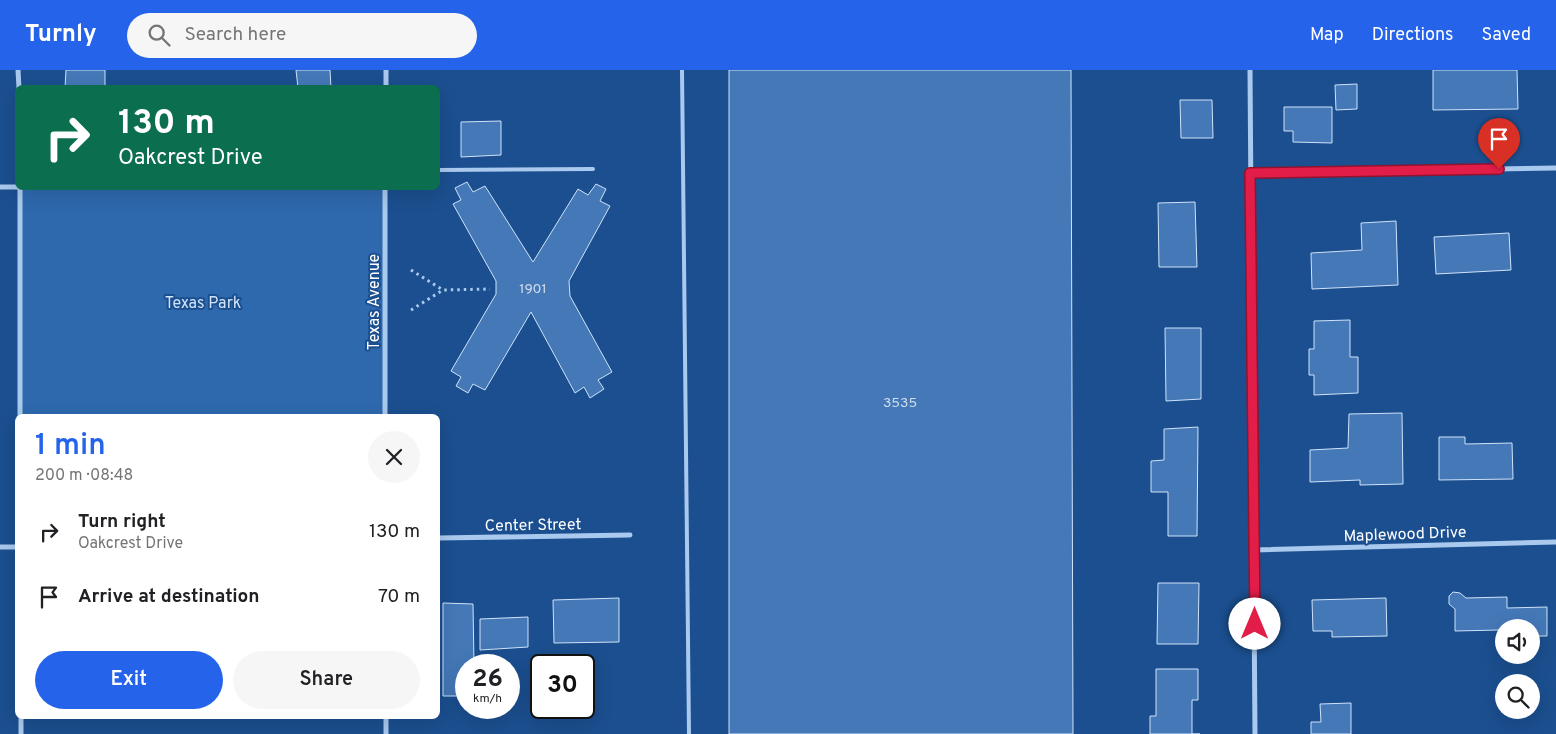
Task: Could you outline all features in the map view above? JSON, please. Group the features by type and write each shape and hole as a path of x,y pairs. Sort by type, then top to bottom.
{"street":[{"path":"18,70 18,85"},
{"path":"386,70 386,85"},
{"path":"1250,70 1255,734"},
{"path":"1250,173 1556,168"},
{"path":"0,187 15,187"},
{"path":"19,190 20,414"},
{"name":"Texas Avenue","path":"385,190 385,414"},
{"name":"Center Street","path":"440,538 630,535"},
{"name":"Maplewood Drive","path":"1255,550 1556,542"},
{"path":"0,547 15,547"},
{"path":"20,719 21,734"},
{"path":"386,719 386,734"}],"lane":[{"path":"682,70 689,734"},
{"path":"440,170 593,169"}],"path":[{"path":"411,270 444,290"},
{"path":"412,310 444,290 490,289"}],"green space":[{"name":"Texas Park","path":"20,190 385,190 385,414 20,414"}],"building":[{"path":"66,70 105,70 105,85 65,85"},
{"path":"296,70 330,70 331,85 298,85"},
{"path":"729,70 1071,70 1073,734 729,734"},
{"path":"1433,70 1517,70 1518,109 1433,110"},
{"path":"1357,84 1357,109 1336,110 1335,85"},
{"path":"1180,100 1212,100 1213,138 1181,138"},
{"path":"1284,107 1332,107 1332,143 1293,142 1293,131 1284,131"},
{"path":"501,121 501,155 461,157 461,122"},
{"path":"467,182 473,192 485,186 533,262 578,189 588,195 596,184 606,189 600,201 610,206 569,281 570,296 612,372 598,380 604,389 590,398 584,387 575,393 531,312 485,390 473,384 468,393 456,386 461,377 451,371 496,294 496,281 453,204 461,200 455,188"},
{"path":"1195,202 1197,267 1159,267 1158,203"},
{"path":"1396,221 1398,285 1312,289 1311,253 1362,250 1361,223"},
{"path":"1509,233 1511,270 1436,274 1434,237"},
{"path":"1350,320 1350,357 1358,357 1358,393 1314,395 1314,375 1309,375 1309,349 1314,349 1314,321"},
{"path":"1165,328 1201,328 1201,399 1166,401"},
{"path":"1402,413 1403,484 1360,485 1360,480 1310,482 1310,450 1348,448 1349,414"},
{"path":"1198,427 1197,536 1168,536 1168,492 1151,492 1151,461 1164,460 1164,429"},
{"path":"1439,437 1465,437 1465,444 1512,443 1513,479 1439,480"},
{"path":"1158,583 1199,583 1198,644 1157,644"},
{"path":"1453,592 1460,593 1466,598 1507,597 1507,608 1547,607 1547,636 1540,636 1540,619 1495,619 1495,630 1455,631 1455,609 1449,604 1449,596"},
{"path":"619,598 619,642 554,643 553,600"},
{"path":"1386,598 1387,636 1332,637 1332,631 1313,631 1312,600"},
{"path":"443,603 473,604 474,654 455,654 455,696 443,696"},
{"path":"528,617 528,647 480,650 480,619"},
{"path":"1156,669 1198,669 1198,700 1192,700 1192,734 1150,734 1150,716 1156,716"},
{"path":"1351,703 1351,734 1311,734 1311,722 1321,722 1320,704"}],"route":[{"path":"1255,624 1250,173 1499,169"}]}
